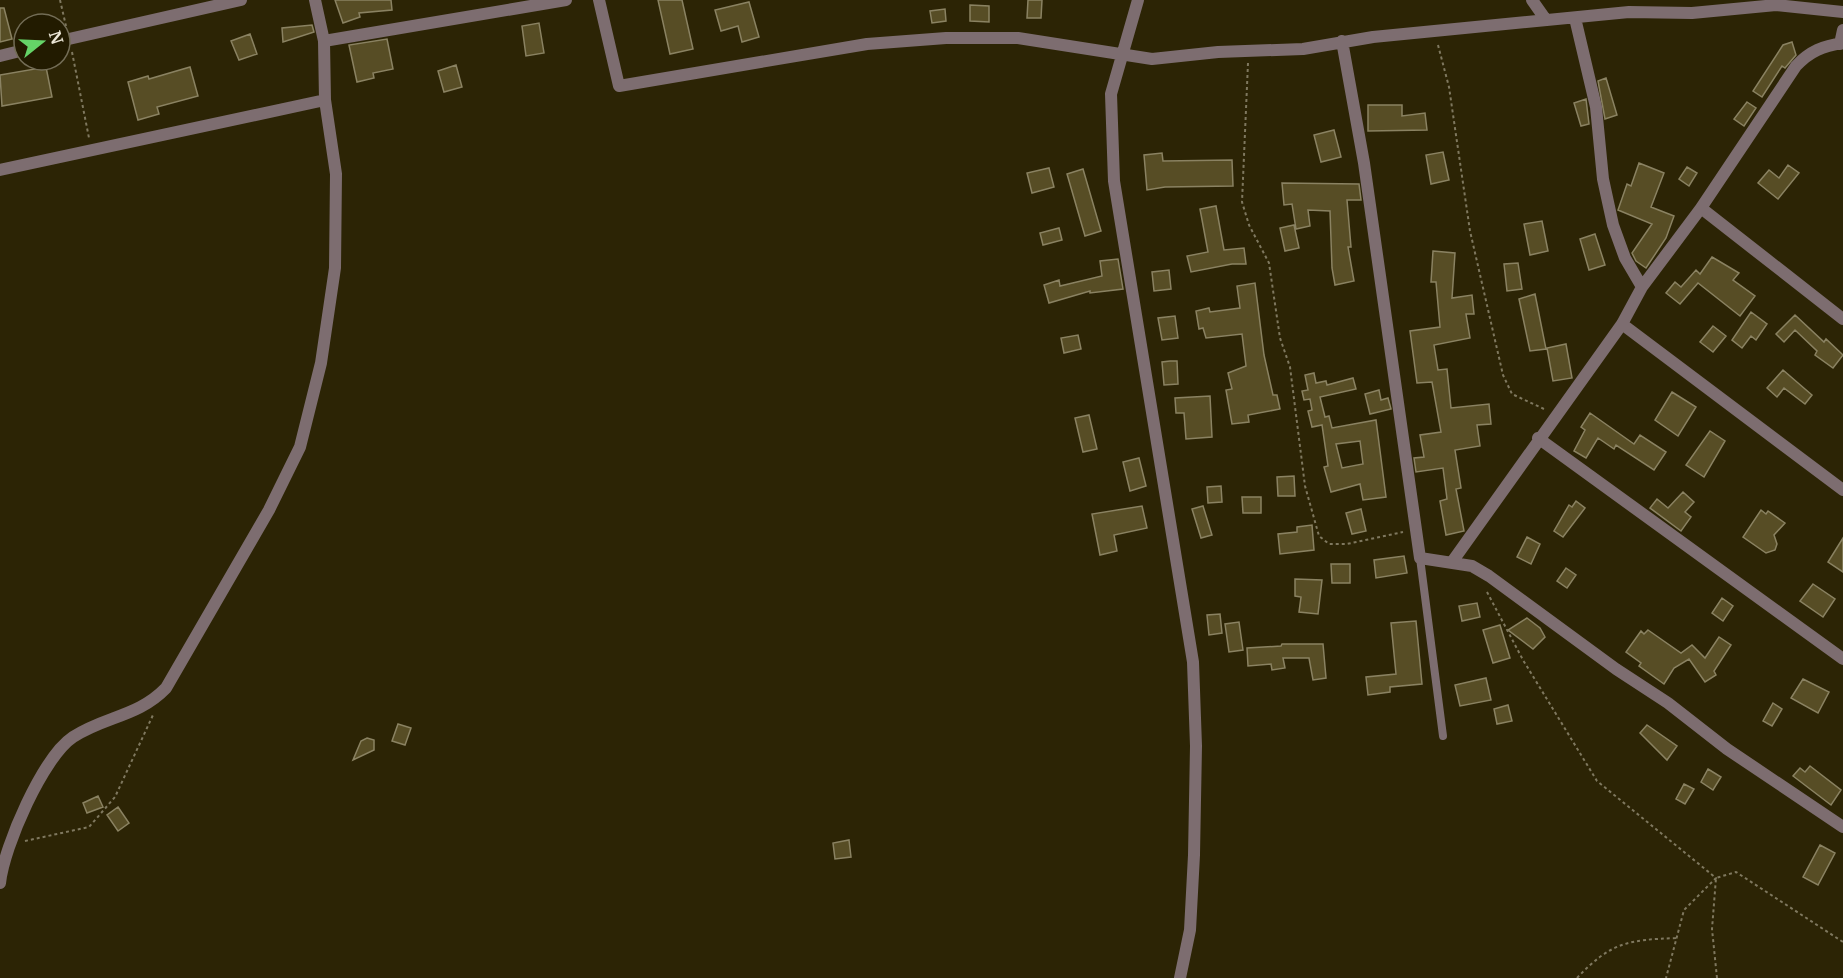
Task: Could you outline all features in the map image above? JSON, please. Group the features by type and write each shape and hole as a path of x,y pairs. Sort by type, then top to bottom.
{"street":[{"path":"72,38 241,0"},
{"path":"0,883 9,844 58,749 74,736 147,706 166,688 269,510 300,447 321,363 334,268 336,174 325,100 324,40 315,0"},
{"path":"324,40 567,0"},
{"path":"599,0 619,86 867,44 946,38 1018,38 1152,59 1304,49 1342,41 1629,12 1692,13 1776,5 1843,12"},
{"path":"1138,0 1111,94 1114,181 1193,662 1196,746 1194,855 1190,930 1180,978"},
{"path":"1532,0 1546,20"},
{"path":"1575,18 1596,107 1602,179 1613,225 1625,258 1642,287"},
{"path":"1452,562 1538,438 1622,324 1642,287 1701,208 1796,66 1808,54 1842,43 1843,30"},
{"path":"1342,41 1364,164 1420,558 1472,566 1489,576 1616,669 1668,703 1727,749 1843,827"},
{"path":"0,171 91,149 325,100"},
{"path":"1701,208 1843,319"},
{"path":"1622,324 1843,490"},
{"path":"1538,438 1843,659"}],"lane":[{"path":"1420,558 1443,736"}],"path":[{"path":"1434,31 1449,87 1470,231 1503,375 1512,394 1557,415"},
{"path":"1249,51 1242,202 1249,225 1269,263 1280,338 1290,367 1305,486 1319,536 1329,544 1347,544 1415,530"},
{"path":"72,69 91,149"},
{"path":"1483,585 1505,622 1523,660 1597,781 1716,878"},
{"path":"9,844 89,827 115,797 157,708"},
{"path":"1666,978 1684,910 1716,878 1736,872 1843,942"},
{"path":"1716,878 1712,929 1717,978"},
{"path":"1577,978 1598,955 1632,940 1676,938"}],"building":[{"path":"335,0 391,0 392,10 359,13 360,17 343,23"},
{"path":"658,0 682,0 693,49 670,54"},
{"path":"1028,0 1042,0 1041,18 1027,18"},
{"path":"749,2 759,37 742,42 738,26 721,31 715,10"},
{"path":"970,5 989,6 989,22 970,21"},
{"path":"0,8 4,8 12,39 0,42"},
{"path":"945,9 946,21 932,23 930,11"},
{"path":"539,23 544,53 526,56 522,26"},
{"path":"312,25 314,32 283,42 282,28"},
{"path":"250,34 257,54 239,60 231,41"},
{"path":"387,39 393,69 373,73 374,78 357,82 349,45"},
{"path":"1792,42 1796,55 1785,68 1782,66 1762,97 1753,91 1783,45"},
{"path":"456,65 462,87 444,92 438,71"},
{"path":"190,67 198,96 157,107 159,114 138,120 128,82 148,76 149,79"},
{"path":"17,72 47,72 52,97 2,106 0,75"},
{"path":"1606,78 1617,115 1605,119 1598,81"},
{"path":"1586,99 1589,124 1581,126 1574,103"},
{"path":"1747,102 1756,108 1744,126 1734,119"},
{"path":"1368,105 1402,105 1402,116 1425,113 1427,130 1368,131"},
{"path":"1334,130 1341,157 1321,162 1314,135"},
{"path":"1443,152 1449,180 1431,184 1426,155"},
{"path":"1162,153 1163,161 1232,160 1233,186 1165,187 1147,190 1144,155"},
{"path":"1639,163 1664,173 1651,207 1674,216 1666,238 1646,268 1636,261 1632,253 1652,224 1618,210 1627,184 1631,186"},
{"path":"1788,165 1799,173 1778,199 1758,183 1769,170 1779,178"},
{"path":"1687,167 1697,173 1689,186 1679,179"},
{"path":"1049,168 1054,187 1032,193 1027,173"},
{"path":"1083,169 1101,231 1085,236 1067,174"},
{"path":"1282,183 1359,184 1361,200 1347,200 1351,247 1348,247 1354,281 1335,285 1332,268 1330,211 1308,210 1310,226 1296,229 1292,204 1284,205"},
{"path":"1216,206 1224,250 1244,248 1246,264 1232,264 1191,272 1187,256 1208,252 1200,209"},
{"path":"1542,221 1548,251 1530,255 1524,224"},
{"path":"1294,225 1299,248 1285,251 1280,228"},
{"path":"1059,228 1062,240 1043,245 1040,233"},
{"path":"1595,234 1605,265 1589,270 1580,239"},
{"path":"1433,251 1455,253 1452,298 1472,295 1474,314 1466,314 1470,338 1434,345 1438,370 1447,369 1451,408 1489,404 1491,424 1477,425 1480,446 1455,450 1461,488 1456,489 1464,531 1446,535 1440,501 1447,499 1443,468 1416,472 1414,458 1424,457 1420,435 1441,432 1432,382 1417,383 1410,331 1440,327 1436,282 1431,282"},
{"path":"1712,257 1739,273 1733,280 1755,296 1740,316 1698,283 1680,304 1666,293 1675,282 1681,287 1696,270 1700,274"},
{"path":"1118,259 1123,289 1090,293 1090,291 1049,303 1044,285 1059,280 1060,286 1102,276 1100,261"},
{"path":"1518,263 1522,289 1507,291 1504,264"},
{"path":"1169,270 1171,289 1154,291 1152,272"},
{"path":"1255,283 1264,355 1273,395 1277,395 1280,409 1248,415 1249,422 1232,424 1226,390 1232,389 1228,373 1246,366 1242,334 1206,338 1203,328 1199,329 1196,311 1209,308 1210,312 1240,308 1237,286"},
{"path":"1535,294 1546,349 1530,351 1519,299"},
{"path":"1751,312 1767,324 1756,340 1751,336 1742,348 1732,340"},
{"path":"1795,315 1824,342 1826,339 1843,355 1833,368 1815,355 1817,351 1795,330 1784,342 1776,334"},
{"path":"1175,316 1178,338 1162,340 1158,318"},
{"path":"1713,326 1726,336 1713,352 1700,342"},
{"path":"1078,335 1081,349 1064,353 1061,338"},
{"path":"1566,344 1572,378 1553,381 1547,348"},
{"path":"1177,361 1178,384 1164,385 1162,362"},
{"path":"1783,370 1812,395 1805,404 1784,388 1777,397 1767,388"},
{"path":"1314,373 1316,383 1326,381 1327,385 1353,378 1356,389 1320,397 1325,417 1329,416 1332,428 1376,420 1386,497 1363,500 1360,484 1331,492 1324,467 1328,466 1322,425 1312,427 1308,411 1312,410 1310,399 1304,400 1302,391 1308,390 1305,375","holes":["1360,441 1363,464 1342,468 1336,444"]},
{"path":"1379,390 1381,400 1388,398 1391,409 1370,414 1365,394"},
{"path":"1672,392 1696,407 1678,436 1655,420"},
{"path":"1210,396 1212,437 1186,439 1184,413 1176,413 1175,398"},
{"path":"1590,413 1634,444 1640,435 1666,452 1654,470 1616,445 1614,449 1598,438 1586,458 1574,451 1585,430 1581,427"},
{"path":"1089,415 1097,449 1083,452 1075,418"},
{"path":"1710,431 1725,441 1704,477 1686,465"},
{"path":"1139,458 1146,486 1130,491 1123,462"},
{"path":"1294,476 1295,496 1278,496 1277,477"},
{"path":"1221,486 1222,502 1208,503 1207,487"},
{"path":"1683,492 1694,502 1685,512 1691,517 1681,531 1650,508 1657,499 1668,508"},
{"path":"1242,497 1261,497 1261,513 1243,513"},
{"path":"1576,501 1585,508 1563,537 1554,531 1569,505 1572,507"},
{"path":"1142,506 1147,528 1114,535 1117,551 1100,555 1092,514"},
{"path":"1203,506 1212,535 1201,538 1192,509"},
{"path":"1361,509 1366,531 1352,534 1346,513"},
{"path":"1761,510 1766,514 1768,511 1785,523 1774,535 1777,544 1775,550 1766,553 1743,537"},
{"path":"1312,525 1314,550 1280,554 1278,534 1297,532 1297,527"},
{"path":"1527,537 1540,544 1531,564 1517,557"},
{"path":"1843,538 1843,572 1828,562"},
{"path":"1404,556 1407,573 1376,578 1374,560"},
{"path":"1331,564 1350,564 1350,583 1332,583"},
{"path":"1566,568 1576,575 1567,588 1557,581"},
{"path":"1295,579 1322,580 1318,614 1299,612 1301,597 1295,596"},
{"path":"1813,584 1835,599 1823,617 1800,601"},
{"path":"1722,598 1733,606 1723,621 1712,613"},
{"path":"1477,603 1480,617 1462,621 1459,606"},
{"path":"1220,614 1222,633 1209,635 1207,615"},
{"path":"1527,618 1540,628 1545,637 1533,649 1508,630"},
{"path":"1416,621 1422,684 1390,687 1390,692 1368,695 1366,677 1396,674 1391,623"},
{"path":"1239,622 1243,650 1229,652 1225,624"},
{"path":"1500,625 1510,658 1493,663 1483,630"},
{"path":"1648,630 1681,653 1692,645 1705,658 1719,637 1731,645 1714,671 1716,675 1705,682 1689,659 1674,668 1664,684 1639,666 1641,663 1626,652 1641,631 1644,634"},
{"path":"1282,644 1323,644 1326,678 1313,680 1309,658 1283,658 1285,668 1272,670 1271,664 1248,666 1247,648 1281,646"},
{"path":"1486,678 1491,700 1460,706 1455,685"},
{"path":"1803,679 1829,692 1818,713 1791,698"},
{"path":"1773,703 1782,709 1772,726 1763,721"},
{"path":"1508,705 1512,721 1497,724 1494,709"},
{"path":"398,724 411,728 405,745 392,741"},
{"path":"1647,725 1677,746 1667,760 1640,733"},
{"path":"367,738 374,740 374,750 353,760 361,741"},
{"path":"1810,766 1841,790 1831,805 1793,776 1800,768 1805,772"},
{"path":"1708,769 1721,777 1713,790 1701,782"},
{"path":"1684,784 1694,789 1685,804 1676,799"},
{"path":"98,796 103,807 87,813 83,803"},
{"path":"118,807 129,823 118,831 107,815"},
{"path":"849,840 851,857 835,859 833,843"},
{"path":"1820,845 1835,853 1818,885 1803,877"}]}
